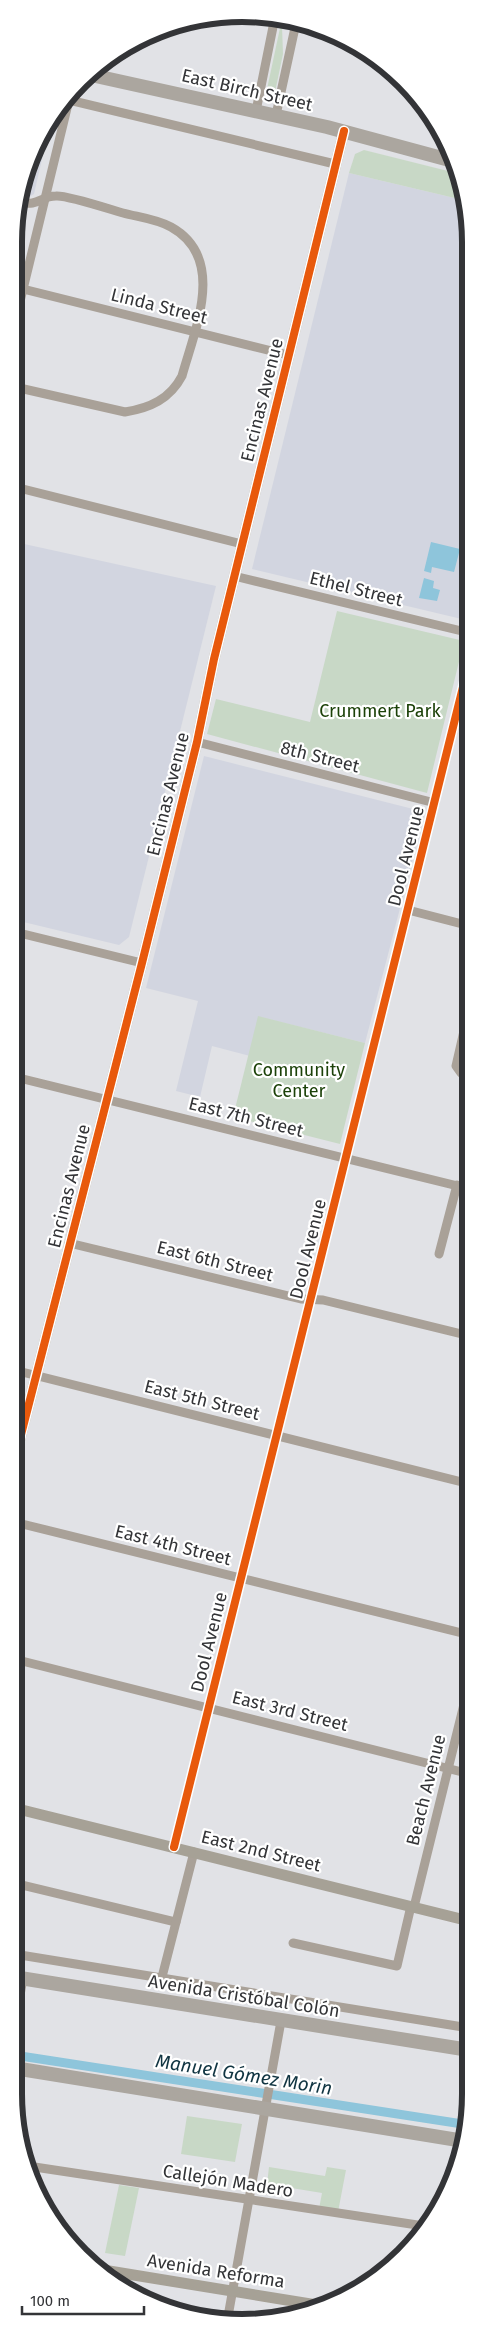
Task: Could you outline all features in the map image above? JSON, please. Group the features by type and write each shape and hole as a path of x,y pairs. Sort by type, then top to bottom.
{"main road":[{"name":"East Birch Street","path":"98,76 344,131 446,159"},
{"name":"East Birch Street","path":"393,143 443,151"},
{"name":"Avenida Cristóbal Colón","path":"22,1979 462,2049"},
{"path":"22,2069 457,2140"}],"street":[{"path":"256,111 274,25"},
{"path":"276,115 295,29"},
{"path":"74,101 336,164"},
{"path":"22,293 66,112"},
{"name":"Encinas Avenue","path":"22,1432 197,742 214,659 344,131"},
{"path":"22,388 109,410 126,412 156,404 178,385 182,376 202,300 204,281 202,266 190,241 174,229 160,223 56,196 32,205 26,204"},
{"name":"Linda Street","path":"23,289 288,355"},
{"path":"22,489 242,544"},
{"name":"Ethel Street","path":"234,576 462,631"},
{"name":"Dool Avenue","path":"174,1847 462,692"},
{"name":"8th Street","path":"197,742 435,803"},
{"path":"408,910 462,924"},
{"path":"22,934 142,963"},
{"path":"462,1038 456,1062 456,1066 462,1071"},
{"name":"East 7th Street","path":"22,1079 462,1187"},
{"path":"439,1254 457,1186"},
{"name":"East 6th Street","path":"69,1243 301,1299 323,1300 462,1334"},
{"name":"East 5th Street","path":"22,1372 462,1482"},
{"name":"East 4th Street","path":"22,1524 462,1633"},
{"name":"East 3rd Street","path":"22,1661 462,1772"},
{"name":"Beach Avenue","path":"293,1943 397,1966 462,1711"},
{"name":"East 2nd Street","path":"22,1810 462,1919"},
{"path":"162,1977 194,1852"},
{"path":"22,1885 176,1922"},
{"path":"22,1955 462,2027"},
{"path":"228,2313 281,2021"},
{"name":"Callejón Madero","path":"35,2167 418,2225"},
{"name":"Avenida Reforma","path":"114,2272 308,2303"}],"shaded area":[{"path":"45,144 34,194 29,197 34,172"},
{"path":"349,173 458,199 462,228 462,619 252,569"},
{"path":"22,544 216,586 129,937 119,945 22,922"},
{"path":"204,756 425,812 365,1043 260,1017 250,1056 212,1046 200,1097 176,1091 198,1001 146,988"}],"green space":[{"path":"282,26 283,54 275,92 270,95 267,89 280,28"},
{"path":"364,150 451,172 458,199 349,173 355,154"},
{"name":"Crummert Park","path":"337,611 462,641 462,649 427,793 207,734 216,699 310,722"},
{"name":"Community Center","path":"258,1016 365,1043 340,1144 233,1117"},
{"path":"187,2116 242,2124 235,2162 181,2154"},
{"path":"269,2167 325,2176 327,2167 346,2170 338,2212 319,2209 322,2193 267,2184"},
{"path":"119,2185 139,2188 125,2256 105,2253"}],"water":[{"path":"431,542 460,549 454,572 432,567 431,573 424,571"},
{"path":"424,578 434,581 433,588 440,590 437,601 419,598"}],"waterway":[{"name":"Manuel Gómez Morin","path":"22,2056 461,2124"}],"cycle path":[{"path":"22,1431 197,742 214,659 344,131"},
{"path":"174,1847 462,691"}]}
